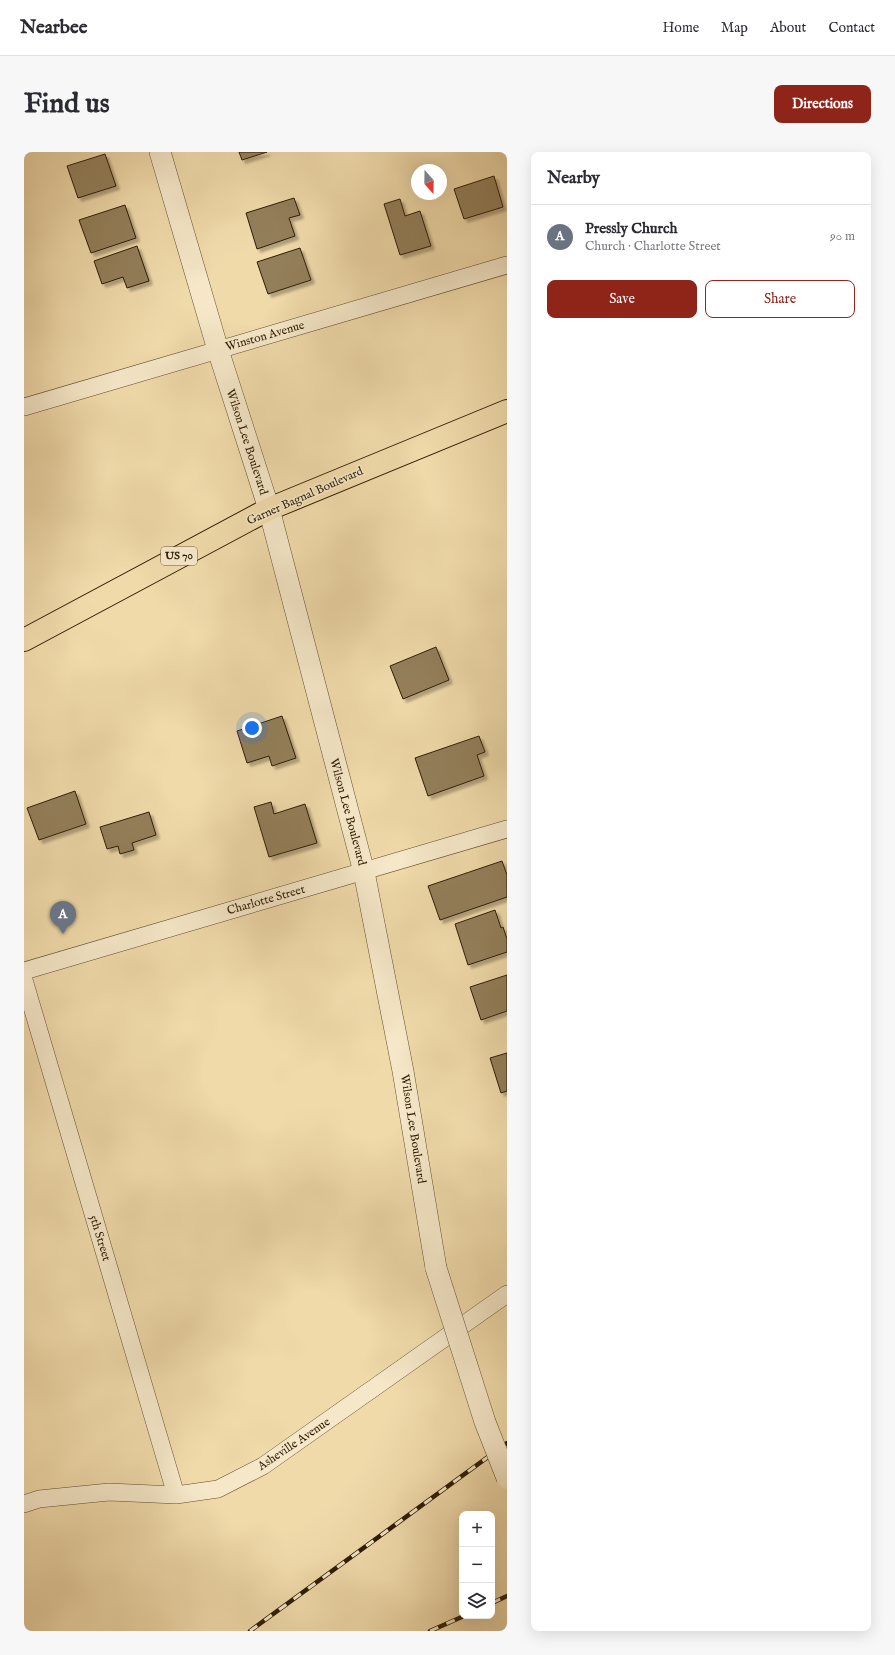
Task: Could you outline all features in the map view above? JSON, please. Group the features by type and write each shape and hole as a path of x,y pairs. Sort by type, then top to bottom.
{"highway":[{"name":"Garner Bagnal Boulevard","path":"24,640 269,509 507,411"}],"street":[{"name":"Wilson Lee Boulevard","path":"160,152 218,350 269,509 364,872 403,1071 436,1268 484,1422 507,1478"},
{"name":"Winston Avenue","path":"24,407 507,265"},
{"name":"Charlotte Street","path":"24,971 507,829"},
{"name":"5th Street","path":"24,980 176,1495"},
{"name":"Asheville Avenue","path":"24,1504 39,1499 109,1492 176,1495 218,1489 264,1466 507,1294"}],"building":[{"path":"239,152 267,152 242,160"},
{"path":"105,154 116,186 78,198 67,166"},
{"path":"494,176 503,207 464,219 454,189"},
{"path":"294,198 300,215 289,218 295,236 257,249 246,213"},
{"path":"400,199 405,216 420,211 431,246 400,255 384,204"},
{"path":"125,205 136,238 91,253 79,220"},
{"path":"137,246 149,281 127,288 123,277 102,284 94,261"},
{"path":"300,248 311,280 268,294 257,262"},
{"path":"436,647 449,680 403,699 390,666"},
{"path":"282,716 296,758 272,766 269,756 247,763 237,731"},
{"path":"479,736 485,752 477,755 484,776 428,796 415,758"},
{"path":"75,791 86,824 39,840 27,808"},
{"path":"271,802 274,814 305,804 317,843 269,857 254,807"},
{"path":"149,812 156,835 132,843 134,850 120,854 118,846 107,849 100,827"},
{"path":"502,861 507,875 507,897 440,920 428,886"},
{"path":"495,910 501,928 503,927 507,939 507,952 468,965 455,924"},
{"path":"507,975 507,1011 481,1020 470,987"},
{"path":"507,1053 507,1091 501,1093 490,1058"}],"railway":[{"path":"250,1631 507,1443"},
{"path":"495,1602 507,1596"},
{"path":"430,1631 459,1618"}],"place":[{"name":"Pressly Church","path":"63,934"}]}
